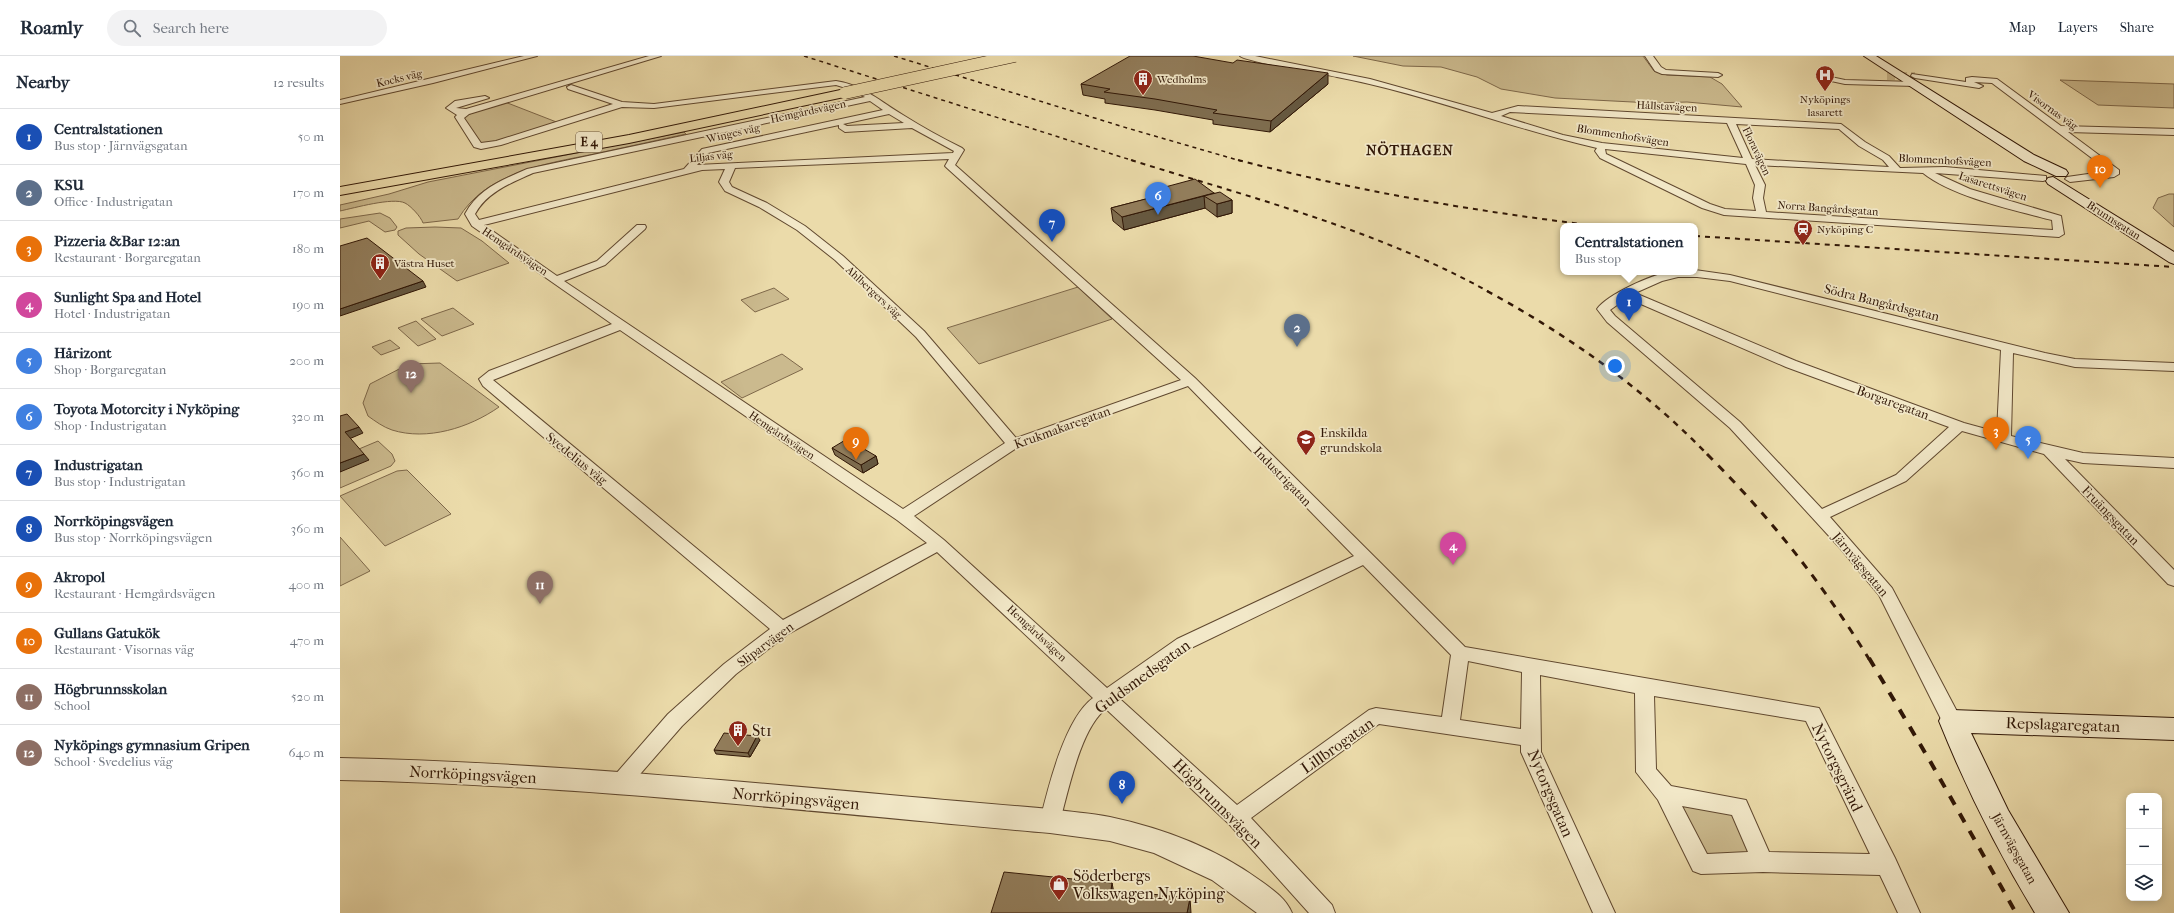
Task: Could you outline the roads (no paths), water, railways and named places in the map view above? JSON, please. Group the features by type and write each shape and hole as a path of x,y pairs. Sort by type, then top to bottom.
{"highway":[{"name":"E 4","path":"340,191 614,142 993,56"},
{"name":"E 4","path":"340,185 575,144 1014,56"}],"main road":[{"name":"Brunnsgatan","path":"1870,57 1914,80 1963,117 2174,255"},
{"name":"Brunnsgatan","path":"1963,117 2029,158 2174,260"},
{"name":"Repslagaregatan","path":"1952,721 2174,729"},
{"name":"Järnvägsgatan","path":"1952,721 1972,771 2035,886 2053,913"}],"street":[{"name":"Kocks väg","path":"340,102 533,56"},
{"path":"503,101 479,98 450,108 456,112 466,112 657,56"},
{"name":"Blommenhofsvägen","path":"1244,56 1363,80 1561,137 1602,146 1702,158 1897,170 2054,176"},
{"path":"1649,56 1658,69 1665,72 1718,75"},
{"path":"1887,76 1832,78 1845,82 1914,80"},
{"name":"Visornas väg","path":"1914,80 1972,85 1969,80 1972,79 1986,79 1994,81 2004,90 2060,129 2114,170 2114,174 2106,176 2054,176"},
{"name":"Hemgårdsvägen","path":"571,87 621,104 666,105 836,83 849,86 873,98"},
{"path":"873,98 890,111 959,150 955,156"},
{"name":"Hemgårdsvägen","path":"873,98 530,171 495,188 473,206 470,214 476,224 621,325 903,516 938,544 1107,698"},
{"name":"Hemgårdsvägen","path":"466,112 459,117 476,144 481,146 498,143 621,104"},
{"name":"Hållstavägen","path":"1492,116 1506,110 1518,109 1841,127 1862,144 1886,158 1897,170"},
{"name":"Winges väg","path":"688,170 705,151 890,111"},
{"name":"Floravägen","path":"1730,121 1760,185 1758,198 1762,215"},
{"path":"838,122 845,129 914,125"},
{"path":"2060,129 2174,132"},
{"name":"Norra Bangårdsgatan","path":"1602,146 1600,151 1603,156 1706,206 1724,212 2059,234 2057,218"},
{"name":"Liljas väg","path":"476,224 702,167 955,156"},
{"name":"Industrigatan","path":"955,156 950,166 1190,381 1364,558 1460,653"},
{"name":"Ahlbergers väg","path":"731,166 724,182 728,189 763,205 801,228 839,258 920,334 1013,444"},
{"name":"Lasarettsvägen","path":"1926,171 1935,179 1969,192 2057,218"},
{"path":"558,280 601,263 641,227"},
{"name":"Södra Bangårdsgatan","path":"1611,319 1603,309 1624,293 1674,275"},
{"name":"Södra Bangårdsgatan","path":"1698,275 1710,275 2075,363 2174,367"},
{"name":"Borgaregatan","path":"1624,293 1790,364 1959,426 2049,451 2083,458 2174,463"},
{"name":"Järnvägsgatan","path":"1611,319 1735,425 1820,516 1886,592 1952,721"},
{"name":"Svedelius väg","path":"621,325 494,374 486,379 488,383 562,447 647,514 782,629"},
{"path":"2004,439 2008,348"},
{"name":"Krukmakaregatan","path":"903,516 1013,444 1190,381"},
{"path":"1820,516 1901,478 1959,426"},
{"name":"Fruängsgatan","path":"2049,451 2174,580"},
{"name":"Sliparvägen","path":"621,782 675,720 730,669 782,629 938,544"},
{"name":"Guldsmedsgatan","path":"1050,821 1071,749 1087,717 1096,706 1183,644 1364,558"},
{"path":"1450,726 1460,653 1531,666"},
{"name":"Nytorgsgränd","path":"1531,666 1644,687 1812,714 1909,912"},
{"name":"Nytorgsgatan","path":"1531,666 1531,752 1604,913"},
{"path":"1644,687 1646,772 1665,794 1701,864 1763,862 1887,865"},
{"name":"Högbrunnsvägen","path":"1107,698 1236,817 1324,913"},
{"name":"Lillbrogatan","path":"1236,817 1376,716 1530,738"},
{"name":"Norrköpingsvägen","path":"340,769 395,770 621,782 1050,821 1110,829 1179,851 1225,874 1267,902 1278,913"},
{"path":"1665,794 1739,807 1763,862"}],"tunnel":[{"path":"1887,76 1915,76"}],"railway":[{"path":"804,56 1134,161"},
{"path":"894,56 1127,128 1241,161"},
{"path":"1131,160 1268,202 1359,233 1447,270 1489,292"},
{"path":"1238,160 1372,191 1463,207 1576,223"},
{"path":"1698,236 2174,267"},
{"path":"1487,291 1547,326 1604,365 1658,408 1707,454"},
{"path":"1707,454 1752,502 1794,552 1833,604 1869,659"},
{"path":"1869,658 1930,761 2016,913"}],"place":[{"name":"Nyköpings lasarett","path":"1825,92"},
{"name":"Wedholms","path":"1143,96"},
{"name":"Gullans Gatukök","path":"2100,188"},
{"name":"Toyota Motorcity i Nyköping","path":"1158,215"},
{"name":"Industrigatan","path":"1052,242"},
{"name":"Nyköping C","path":"1803,246"},
{"name":"Västra Huset","path":"380,280"},
{"name":"Centralstationen","path":"1629,321"},
{"name":"KSU","path":"1297,347"},
{"name":"Nyköpings gymnasium Gripen","path":"411,393"},
{"name":"Pizzeria &Bar 12:an","path":"1996,450"},
{"name":"Enskilda grundskola","path":"1306,456"},
{"name":"Hårizont","path":"2028,459"},
{"name":"Akropol","path":"856,460"},
{"name":"Sunlight Spa and Hotel","path":"1453,565"},
{"name":"Högbrunnsskolan","path":"540,604"},
{"name":"St1","path":"738,747"},
{"name":"Norrköpingsvägen","path":"1122,804"},
{"name":"Söderbergs Volkswagen Nyköping","path":"1059,901"}],"district":[{"name":"NÖTHAGEN","path":"1410,150"}]}
